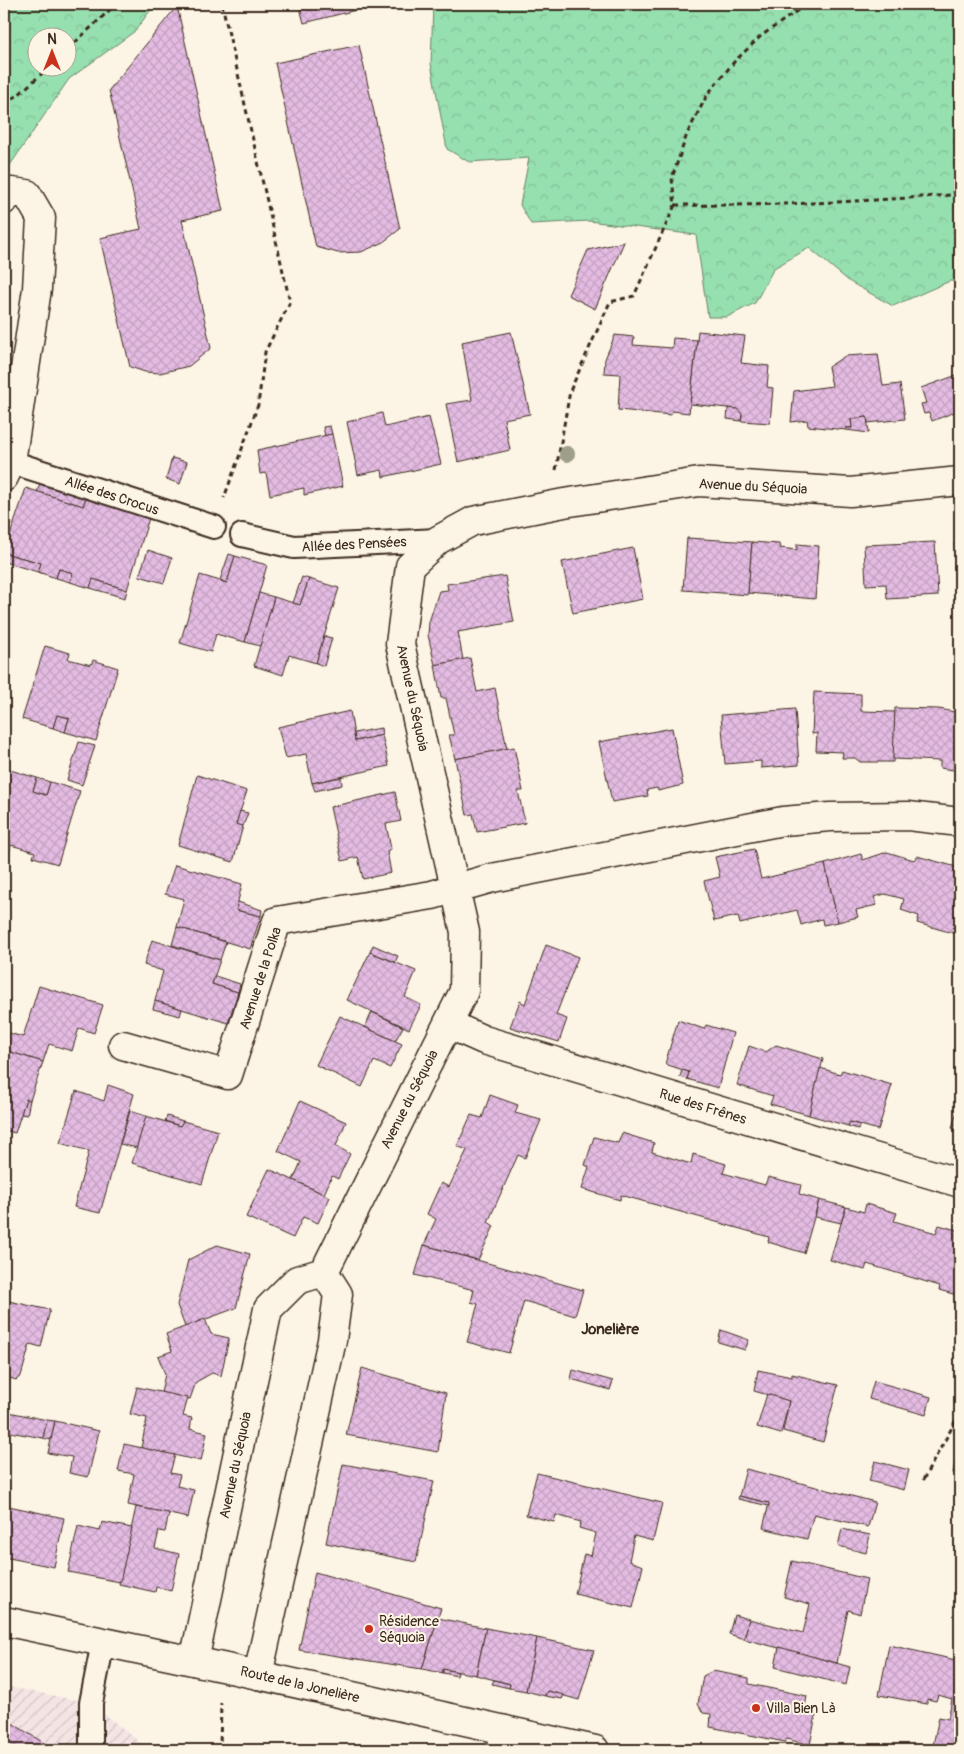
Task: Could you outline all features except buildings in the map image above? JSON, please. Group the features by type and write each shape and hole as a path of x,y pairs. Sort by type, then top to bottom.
{"street":[{"path":"4,200 12,192 27,194 41,218 36,289 8,470"},
{"name":"Avenue du Séquoia","path":"194,1661 268,1309 297,1280 324,1272 464,991 465,932 457,888 444,843 400,644 410,566 438,540 473,521 564,503 699,482 850,492 960,481"},
{"path":"457,888 492,878 783,821 830,817 908,816 960,822"},
{"name":"Avenue de la Polka","path":"123,1045 228,1075 277,921 432,895 457,888"},
{"name":"Rue des Frênes","path":"448,1024 484,1040 960,1183"},
{"path":"258,1674 332,1340 338,1294 324,1272"},
{"name":"Route de la Jonelière","path":"4,1621 258,1674 503,1740 595,1750"}],"lane":[{"name":"Allée des Crocus","path":"8,470 214,527"},
{"name":"Allée des Pensées","path":"242,535 294,547 438,540"},
{"path":"91,1750 91,1703 102,1642"}],"path":[{"path":"78,40 116,4"},
{"path":"214,527 258,405 266,352 290,302 222,4"},
{"path":"564,503 556,469 570,391 610,302 634,296 675,205 672,178 687,134 707,95 734,62 760,36 807,4"},
{"path":"4,102 17,96 37,78"},
{"path":"675,205 742,206 865,202 950,195 960,189"},
{"path":"923,1480 960,1414"}],"shaded area":[{"path":"4,1686 91,1703 149,1750 4,1750"}],"green space":[{"path":"4,4 155,4 135,31 78,72 78,28 28,28 28,78 70,78 4,174"},
{"path":"433,4 960,4 960,282 950,281 893,306 850,282 809,248 774,268 755,303 727,317 708,317 696,235 589,221 531,224 520,205 529,158 469,162 447,149 431,64"}],"place":[{"name":"Résidence Séquoia","path":"369,1629"},
{"name":"Villa Bien Là","path":"756,1708"}],"district":[{"name":"Jonelière","path":"610,1329"}]}
